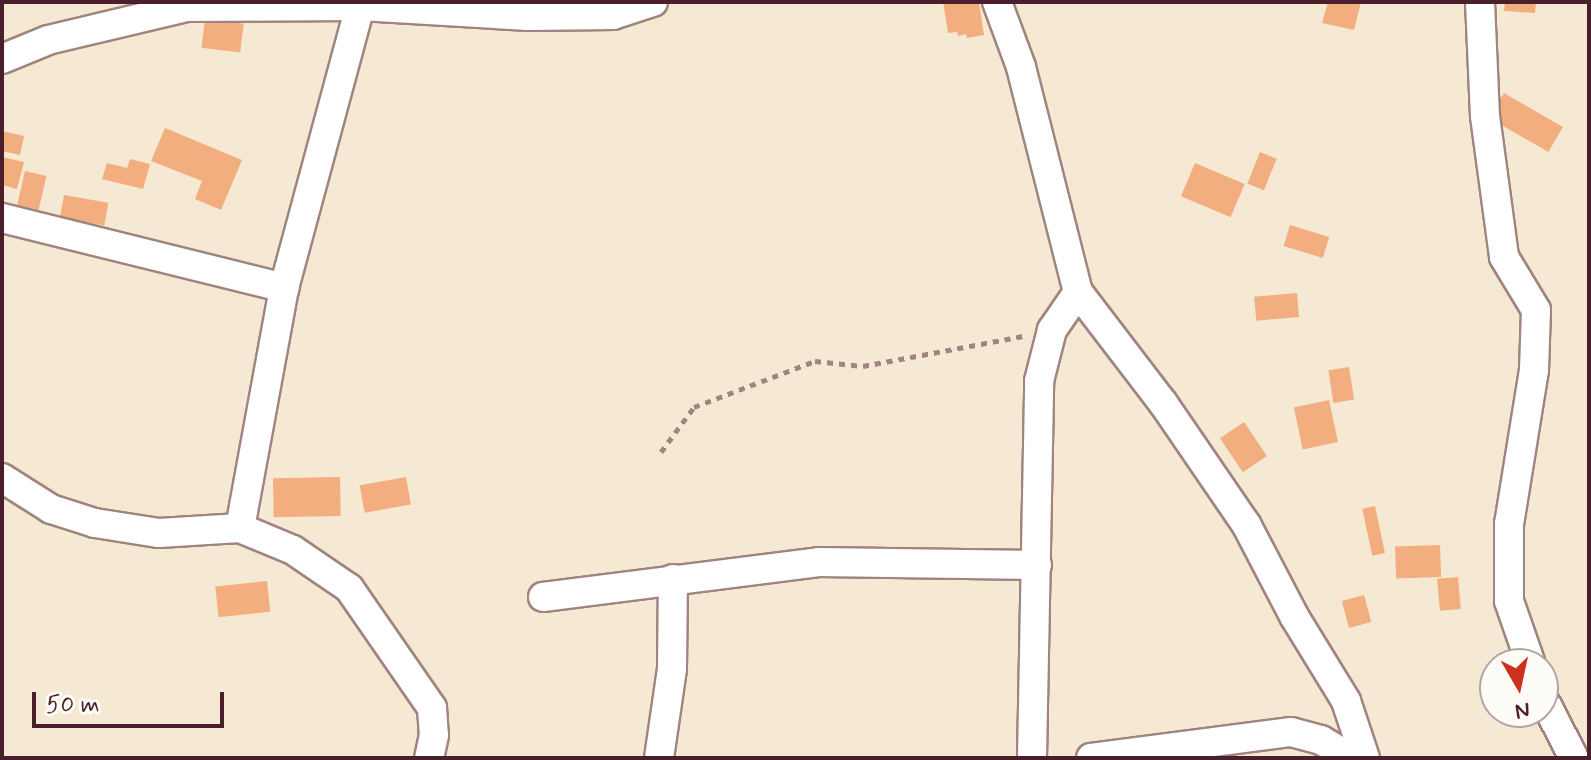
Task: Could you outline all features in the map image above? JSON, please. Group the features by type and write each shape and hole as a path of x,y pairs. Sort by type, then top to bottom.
{"street":[{"path":"2,59 48,40 186,7 360,6 528,16 613,15 653,2"},
{"path":"997,2 1021,67 1078,292 1163,403 1246,524 1294,616 1346,701 1365,758"},
{"path":"1480,2 1485,116 1504,257 1536,310 1534,370 1509,524 1509,601 1525,648"},
{"path":"240,528 284,288 360,6"},
{"path":"2,218 284,288"},
{"path":"1032,758 1039,381 1052,330 1078,292"},
{"path":"2,478 51,509 95,523 159,533 240,528 293,550 349,588 432,708 434,735 429,758"},
{"path":"543,597 819,562 1037,565"},
{"path":"659,758 672,669 673,579"},
{"path":"1558,728 1574,758"},
{"path":"1091,758 1291,732 1321,740 1351,758"}],"path":[{"path":"661,452 694,407 815,361 863,366 1052,330"}],"building":[{"path":"943,2 979,2 984,35 967,38 966,34 958,36 957,32 948,33"},
{"path":"1328,2 1361,2 1354,30 1322,23"},
{"path":"1505,2 1536,2 1535,13 1504,11"},
{"path":"205,19 244,24 240,53 201,48"},
{"path":"1504,93 1563,127 1548,152 1490,118"},
{"path":"165,128 242,160 221,210 195,199 202,181 151,161"},
{"path":"2,131 24,136 20,155 2,151"},
{"path":"1260,152 1277,159 1264,190 1247,184"},
{"path":"2,157 24,162 17,189 2,185"},
{"path":"130,159 150,164 143,189 102,179 107,163 127,168"},
{"path":"1195,163 1245,184 1231,217 1181,196"},
{"path":"25,171 46,176 39,210 17,205"},
{"path":"64,195 108,203 104,225 60,218"},
{"path":"1290,225 1329,237 1323,258 1284,246"},
{"path":"1297,293 1299,317 1256,321 1254,297"},
{"path":"1349,367 1354,400 1333,403 1328,370"},
{"path":"1329,400 1338,442 1303,450 1294,407"},
{"path":"1244,422 1267,456 1243,472 1220,438"},
{"path":"340,477 341,516 274,517 273,478"},
{"path":"406,477 411,505 365,513 360,485"},
{"path":"1375,506 1385,553 1372,556 1362,509"},
{"path":"1440,545 1441,577 1396,579 1395,547"},
{"path":"1458,577 1461,609 1440,611 1437,579"},
{"path":"267,581 270,612 219,617 215,586"},
{"path":"1364,595 1371,622 1349,628 1342,601"}]}
